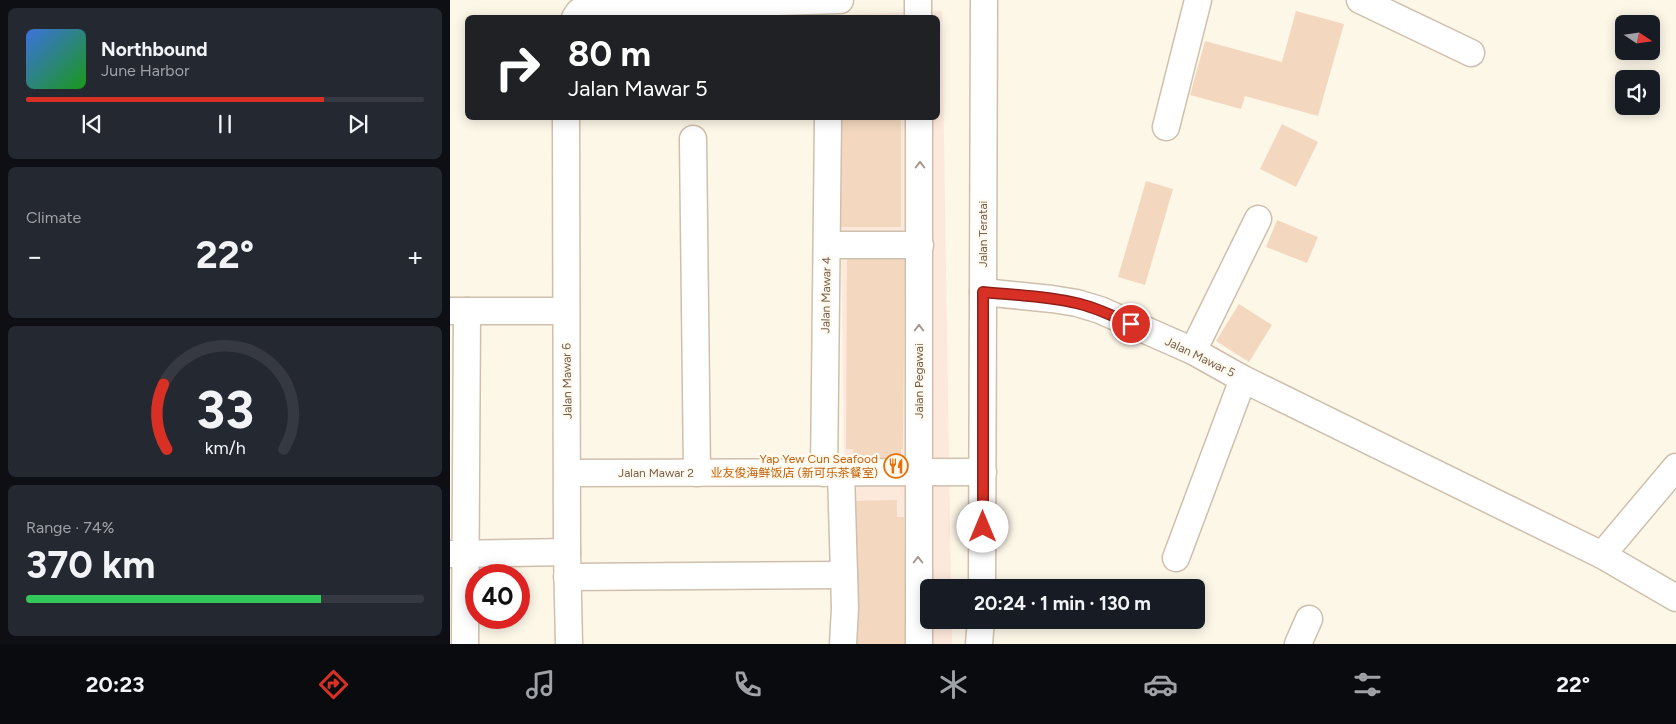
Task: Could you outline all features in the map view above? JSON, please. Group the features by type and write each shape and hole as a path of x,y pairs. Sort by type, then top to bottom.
{"street":[{"path":"578,15 588,8 840,0"},
{"path":"918,0 918,15"},
{"name":"Jalan Teratai","path":"982,579 984,0"},
{"path":"1166,127 1198,0"},
{"path":"1360,0 1471,53"},
{"path":"829,1 829,15"},
{"name":"Jalan Mawar 6","path":"566,120 567,565 569,644"},
{"name":"Jalan Mawar 4","path":"828,120 827,245 833,473 844,575 844,644"},
{"name":"Jalan Pegawai","path":"919,120 919,644"},
{"path":"693,139 697,473"},
{"path":"1193,352 1258,219"},
{"path":"827,245 920,244"},
{"name":"Jalan Mawar 5","path":"983,292 1052,299 1077,303 1100,310 1193,352 1602,555 1676,598"},
{"path":"465,644 458,554 458,311 566,312"},
{"path":"1176,558 1243,378"},
{"path":"1602,555 1676,467"},
{"name":"Jalan Mawar 2","path":"568,473 983,472"},
{"path":"458,554 567,565 844,575"},
{"path":"1298,644 1309,619"},
{"path":"979,644 980,629"}],"shaded area":[{"path":"942,11 951,579 920,579 920,629 952,629 952,644 844,644 847,634 839,120 940,120 940,15 838,15"}],"building":[{"path":"1296,11 1344,24 1318,116 1245,96 1241,109 1190,95 1205,41 1282,62"},
{"path":"842,120 901,120 901,227 841,227"},
{"path":"1282,124 1318,142 1296,187 1260,169"},
{"path":"1146,181 1173,189 1145,285 1118,277"},
{"path":"1277,220 1318,237 1307,263 1266,247"},
{"path":"847,250 905,251 903,449 901,449 901,465 852,466 853,449 846,449"},
{"path":"1239,304 1272,325 1249,362 1216,341"},
{"path":"897,500 897,517 904,517 906,644 851,644 854,501"}],"place":[{"name":"Yap Yew Cun Seafood 业友俊海鲜饭店 (新可乐茶餐室)","path":"896,466"}],"route":[{"path":"983,527 983,292 1077,303 1100,310 1131,324"}]}
